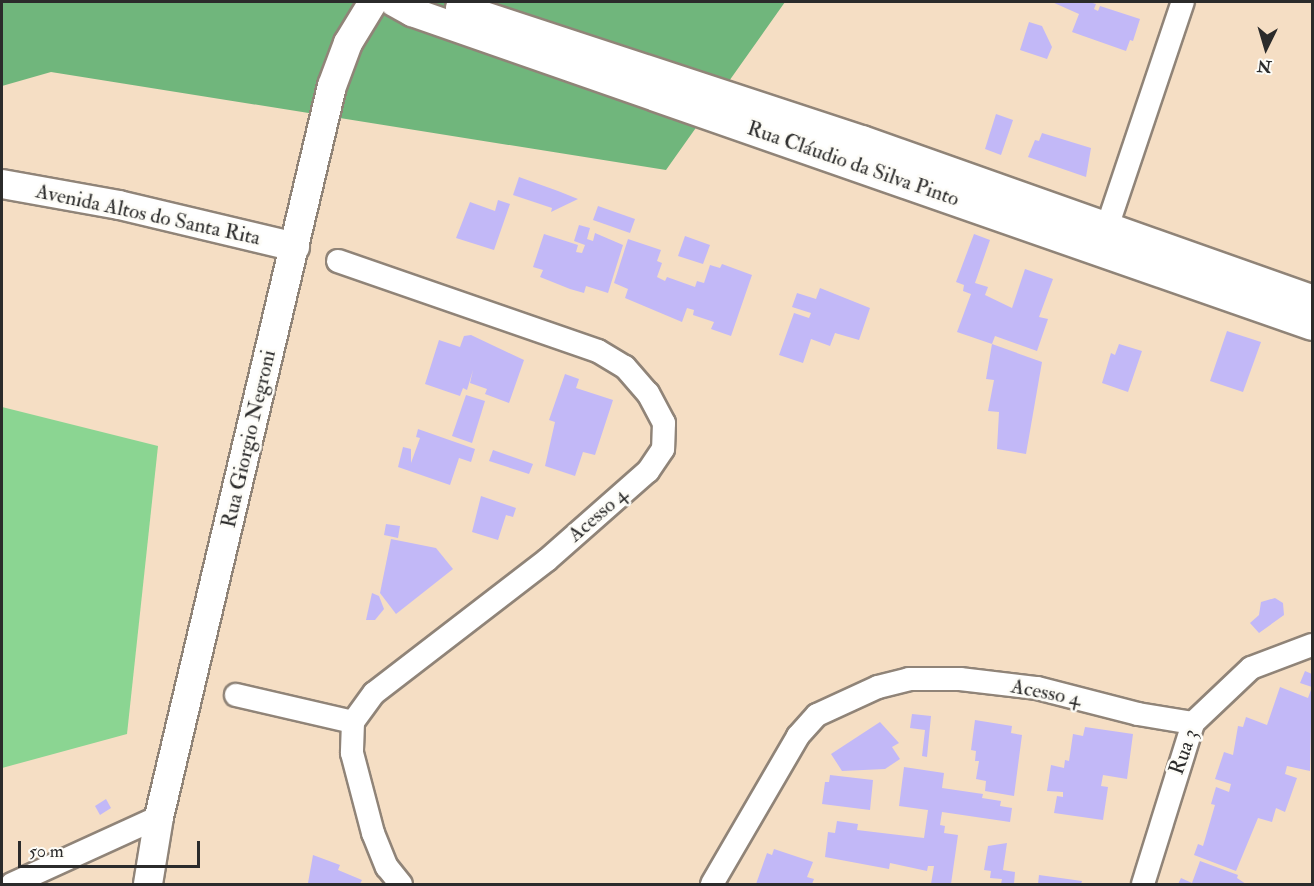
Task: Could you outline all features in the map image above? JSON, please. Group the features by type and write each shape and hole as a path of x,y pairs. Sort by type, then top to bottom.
{"street":[{"name":"Rua Giorgio Negroni","path":"148,885 159,817 332,86 348,43 373,2"},
{"name":"Rua Cláudio da Silva Pinto","path":"394,2 412,12 634,76"},
{"name":"Rua Cláudio da Silva Pinto","path":"439,2 634,76 1103,239 1312,326"},
{"path":"1103,239 1183,2"},
{"name":"Avenida Altos do Santa Rita","path":"2,184 119,205 295,247"},
{"name":"Rua Cláudio da Silva Pinto","path":"1103,239 1312,299"},
{"name":"Acesso 4","path":"338,261 598,351 625,367 648,393 664,423 663,449 648,471 547,560 374,693 353,722"},
{"name":"Rua 3","path":"1143,885 1193,723 1251,668 1312,645"},
{"name":"Acesso 4","path":"712,885 798,736 817,715 878,687 909,679 960,679 1037,688 1138,714 1193,723"},
{"path":"236,695 353,722 352,753 373,833 387,867 401,885"},
{"path":"12,885 159,817"}],"green space":[{"path":"2,2 785,2 666,170 51,72 2,86"},
{"path":"2,407 158,446 127,734 2,768"}],"building":[{"path":"1052,2 1089,2 1096,4 1094,9 1098,11 1100,6 1140,19 1133,41 1130,40 1126,51 1072,32 1079,14"},
{"path":"1029,22 1042,26 1052,47 1047,59 1020,50"},
{"path":"996,114 1013,120 1001,155 985,149"},
{"path":"1042,133 1091,148 1086,177 1028,157 1035,140 1039,141"},
{"path":"519,177 578,199 551,212 552,208 513,195"},
{"path":"498,200 510,204 494,250 456,238 470,202 495,211"},
{"path":"598,206 635,219 630,233 593,220"},
{"path":"579,225 590,228 587,239 593,241 595,233 623,245 608,293 586,286 584,293 570,289 540,277 543,270 533,267 544,234 578,245 576,252 582,253 585,245 574,241"},
{"path":"974,234 990,240 975,283 988,287 985,295 1012,308 1025,269 1053,279 1039,317 1048,319 1037,351 995,336 992,344 957,332 971,294 963,291 964,285 956,282"},
{"path":"685,236 710,245 703,264 678,256"},
{"path":"628,239 661,250 657,261 662,263 657,277 665,281 667,277 695,287 697,281 704,283 710,265 720,268 722,264 752,275 731,336 711,329 714,322 693,315 694,310 687,308 682,322 625,298 628,289 614,283"},
{"path":"820,288 870,308 859,340 835,333 830,346 811,339 803,363 779,355 794,313 809,318 811,313 792,307 797,293 816,299"},
{"path":"1227,331 1261,342 1243,392 1210,381"},
{"path":"471,335 524,360 509,403 485,394 487,389 470,383 473,370 467,390 463,388 460,396 425,384 439,340 460,347 464,336"},
{"path":"992,344 1042,362 1026,454 997,449 999,412 988,411 994,380 986,379"},
{"path":"1119,344 1142,351 1128,392 1102,383 1111,353 1115,355"},
{"path":"565,374 579,379 576,388 613,400 595,455 583,452 575,476 545,466 555,422 549,420"},
{"path":"466,395 485,401 472,443 452,436"},
{"path":"418,429 475,449 471,462 459,458 450,485 398,467 403,447 411,449 411,463 420,438 416,437"},
{"path":"493,450 533,464 529,474 489,461"},
{"path":"481,496 516,508 513,517 506,515 498,540 472,532"},
{"path":"386,524 400,526 398,538 384,535"},
{"path":"391,539 436,548 453,569 396,614 380,593"},
{"path":"372,593 379,596 384,609 375,620 366,620"},
{"path":"1275,598 1283,603 1284,615 1259,633 1250,623 1259,615 1261,602"},
{"path":"1305,671 1312,674 1312,687 1300,683"},
{"path":"1280,687 1308,698 1312,688 1310,771 1287,766 1285,774 1297,778 1285,812 1276,808 1272,822 1258,818 1236,871 1194,855 1198,844 1203,846 1215,805 1211,804 1216,787 1229,792 1231,784 1215,779 1224,752 1233,755 1238,726 1243,727 1246,717 1267,725"},
{"path":"912,714 931,716 927,757 922,756 925,730 910,728"},
{"path":"975,720 1012,726 1011,733 1022,735 1014,796 985,791 986,781 976,779 979,761 975,761 976,751 971,750"},
{"path":"880,722 899,743 892,747 900,759 885,769 842,771 831,754"},
{"path":"1085,727 1133,734 1127,779 1103,775 1101,786 1108,787 1103,820 1054,813 1057,796 1063,797 1063,792 1047,791 1051,765 1064,768 1065,760 1069,761 1073,734 1083,736"},
{"path":"904,767 944,773 942,788 983,794 982,798 1001,801 1000,806 1012,808 1010,822 942,812 940,825 945,826 944,833 958,835 951,884 931,884 934,866 928,866 927,871 890,863 889,869 825,857 828,832 835,833 837,821 858,824 857,830 924,838 928,810 899,806"},
{"path":"830,775 873,780 870,810 822,804 825,782 829,782"},
{"path":"106,799 111,808 100,815 95,806"},
{"path":"1007,843 1003,870 1015,872 1014,884 1001,884 1002,879 990,878 991,871 984,870 988,846"},
{"path":"774,849 813,862 807,877 814,879 812,884 756,884 767,853 772,855"},
{"path":"313,855 340,865 338,870 362,880 360,884 308,883"},
{"path":"1200,861 1238,875 1237,878 1246,884 1178,884 1181,878 1192,883"},
{"path":"1039,875 1082,881 1081,884 1038,884"}]}
